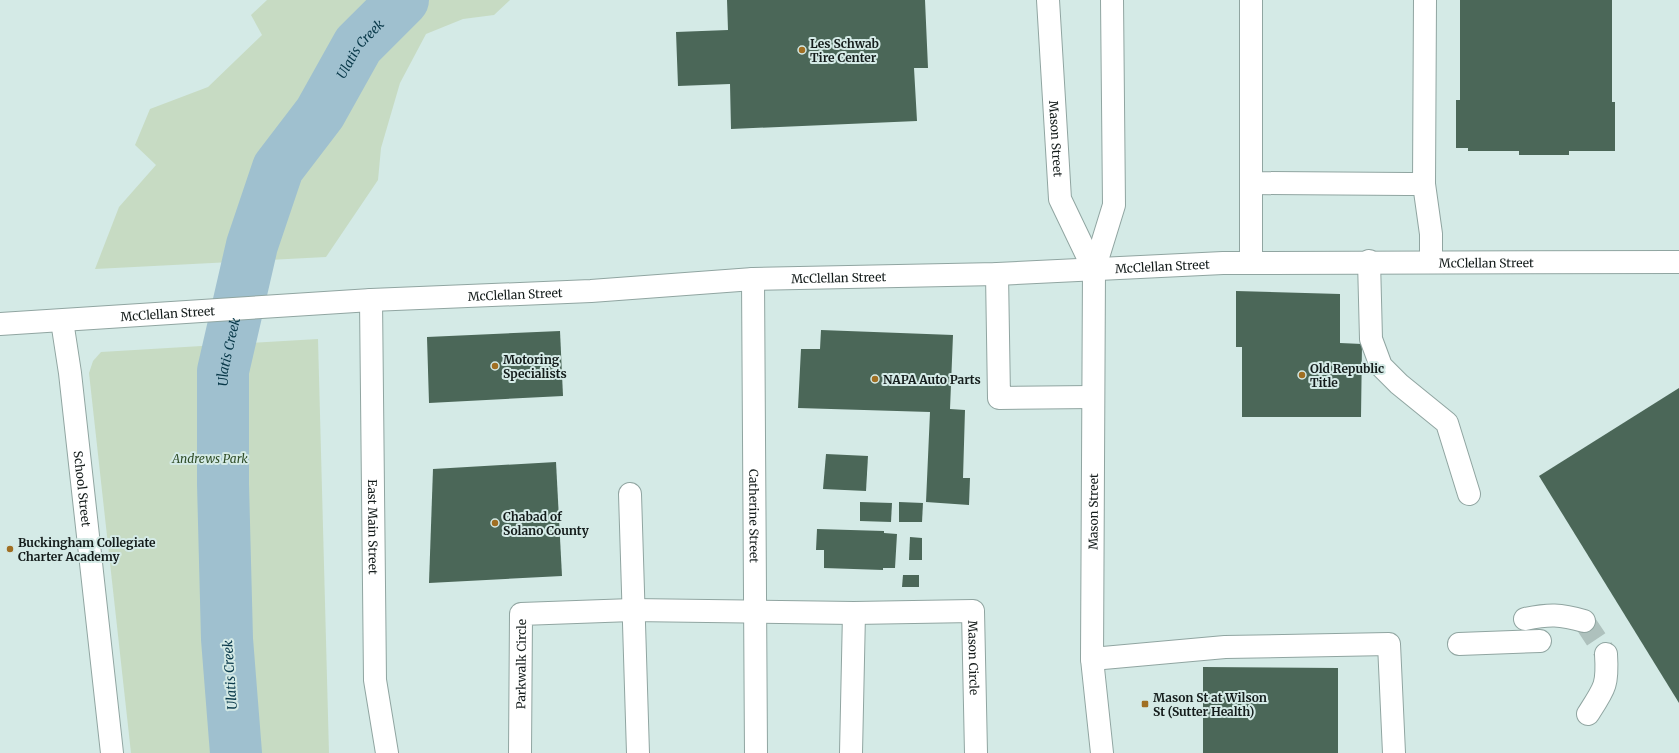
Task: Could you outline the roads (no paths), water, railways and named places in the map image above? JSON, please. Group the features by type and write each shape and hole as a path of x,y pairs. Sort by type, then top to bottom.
{"street":[{"name":"Mason Street","path":"1048,0 1060,200 1094,270"},
{"name":"Mason Street","path":"1102,753 1092,659 1094,270 1114,206 1112,0"},
{"path":"1251,262 1252,0"},
{"path":"1425,0 1424,184 1431,234 1431,262"},
{"path":"1251,183 1424,184"},
{"path":"1369,261 1371,339 1381,366 1399,384 1447,423 1469,494"},
{"name":"McClellan Street","path":"0,324 174,314 371,300 591,291 753,279 997,274 1251,262 1679,262"},
{"path":"997,274 999,398 1093,397"},
{"name":"Catherine Street","path":"753,279 756,753"},
{"name":"East Main Street","path":"371,300 375,680 387,753"},
{"name":"School Street","path":"62,321 70,373 112,753"},
{"path":"630,494 632,610 638,753"},
{"name":"Parkwalk Circle","path":"520,753 521,614 632,610 755,611"},
{"name":"Mason Circle","path":"755,611 854,613 974,611 976,753"},
{"path":"851,753 854,613"},
{"path":"1525,619 1548,614 1564,615 1584,621"},
{"path":"1459,644 1540,641"},
{"path":"1092,659 1224,648 1389,644 1394,753"},
{"path":"1588,714 1601,695 1607,678 1606,654"}],"waterway":[{"name":"Ulatis Creek","path":"236,753 227,639 223,484 223,371 252,245 278,168 320,113 358,45 403,0"}],"tunnel":[{"path":"1584,621 1606,654"}],"place":[{"name":"Les Schwab Tire Center","path":"802,50"},
{"name":"Motoring Specialists","path":"495,366"},
{"name":"Old Republic Title","path":"1302,375"},
{"name":"NAPA Auto Parts","path":"875,379"},
{"name":"Chabad of Solano County","path":"495,523"},
{"name":"Buckingham Collegiate Charter Academy","path":"10,549"},
{"name":"Mason St at Wilson St (Sutter Health)","path":"1145,704"}],"park label":[{"name":"Andrews Park","path":"210,458"}]}
